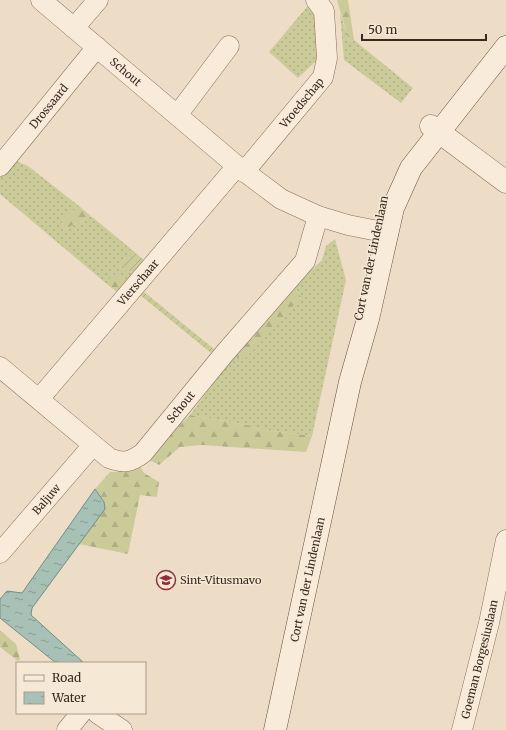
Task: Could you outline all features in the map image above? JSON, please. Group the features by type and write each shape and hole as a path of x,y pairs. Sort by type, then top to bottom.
{"main road":[{"name":"Cort van der Lindenlaan","path":"435,128 506,30"},
{"name":"Cort van der Lindenlaan","path":"275,730 350,382 351,354 362,292 382,232 384,191 403,159 435,128 506,47"},
{"path":"435,128 506,182"}],"street":[{"name":"Schout","path":"41,0 178,114 241,169 281,199 318,216 382,232"},
{"path":"74,28 98,0"},
{"name":"Vroedschap","path":"241,169 323,77 327,58 324,11 316,0"},
{"path":"178,114 229,46"},
{"name":"Drossaard","path":"0,166 97,47"},
{"name":"Vierschaar","path":"39,399 241,169"},
{"name":"Schout","path":"0,367 109,458 120,463 133,461 143,453 224,354 305,260 318,216"},
{"name":"Baljuw","path":"0,554 93,445"},
{"name":"Goeman Borgesiuslaan","path":"462,730 489,623 506,540"},
{"path":"67,730 80,714"},
{"path":"98,714 122,730"}],"green space":[{"path":"337,0 348,0 354,40 349,41"},
{"path":"311,2 320,9 323,69 315,62 298,78 269,52"},
{"path":"340,13 349,41 354,40 413,88 401,103 344,60"},
{"path":"14,160 28,166 79,206 62,221 63,230 91,216 131,249 119,267 137,275 131,283 112,274 108,285 0,194 0,178"},
{"path":"79,206 91,216 63,230 62,221"},
{"path":"335,239 346,280 312,436 257,429 247,425 190,415 234,355 301,297 294,286 322,260 326,246"},
{"path":"131,249 145,261 137,275 119,267"},
{"path":"111,274 124,277 131,283 118,293 108,285"},
{"path":"294,286 301,297 244,360 234,355"},
{"path":"143,291 214,349 211,353 140,295"},
{"path":"190,415 247,425 257,429 312,436 306,452 202,445 180,447 159,465 146,458"},
{"path":"139,465 144,473 159,482 157,497 140,495 128,554 79,544 105,509 104,502 95,489 110,472 126,472"},
{"path":"0,630 16,644 20,659 18,661 0,647"}],"water":[{"path":"95,489 104,502 105,509 32,608 31,615 83,662 55,662 0,618 0,599 7,591 22,593"}],"place":[{"name":"Sint-Vitusmavo","path":"166,580"}]}
